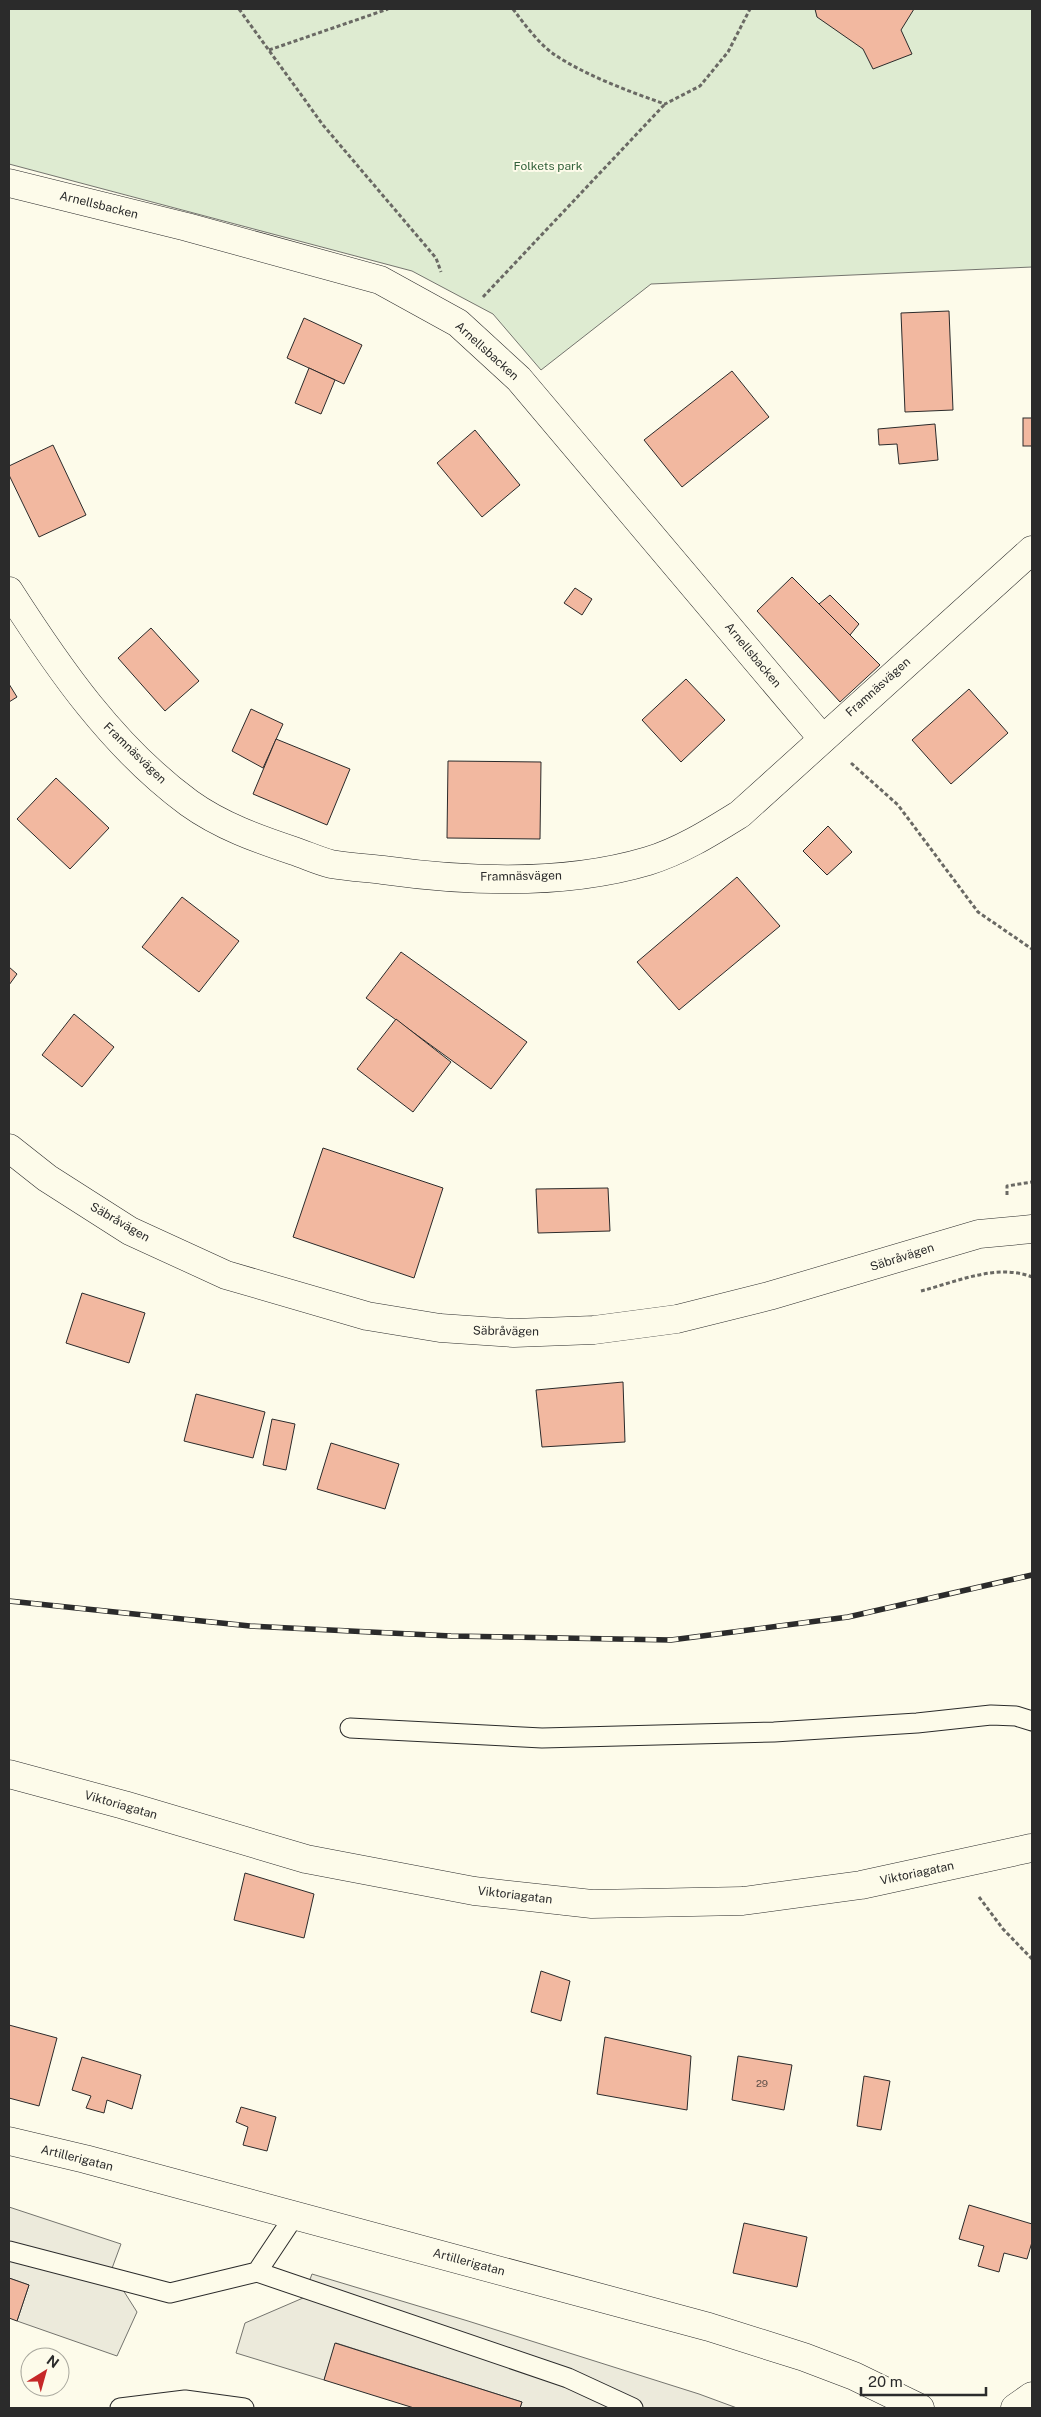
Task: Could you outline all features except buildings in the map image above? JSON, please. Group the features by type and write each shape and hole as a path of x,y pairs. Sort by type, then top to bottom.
{"street":[{"name":"Arnellsbacken","path":"9,183 187,227 380,280 458,323 518,378 822,738"},
{"name":"Framnäsvägen","path":"9,591 45,648 97,716 150,771 191,804 244,834 330,863 421,876 509,879 596,874 650,861 698,840 740,814 785,776 822,738 1032,550"},
{"name":"Säbråvägen","path":"9,1148 47,1178 130,1231 226,1275 367,1316 440,1328 523,1332 594,1330 677,1319 770,1296 971,1236 1008,1229 1032,1228"},
{"name":"Viktoriagatan","path":"9,1774 124,1805 306,1859 474,1891 592,1904 744,1901 861,1885 956,1866 1032,1848"},
{"name":"Artillerigatan","path":"9,2141 295,2215 709,2327 804,2357 854,2376 920,2408"},
{"path":"1015,2408 1032,2396"}],"lane":[{"path":"350,1728 542,1738 774,1732 917,1723 991,1715 1016,1716 1032,1721"},
{"path":"257,2272 295,2215"},
{"path":"9,2251 170,2294 257,2272 568,2378 633,2408"},
{"path":"120,2408 185,2400 244,2408"}],"path":[{"path":"240,9 323,125 436,258 458,323 665,104 700,86 728,52 750,9"},
{"path":"269,50 388,9"},
{"path":"513,9 525,26 554,54 630,91 665,104"},
{"path":"822,738 898,805 978,912 1032,948"},
{"path":"956,1866 1003,1928 1032,1959"}],"green space":[{"name":"Folkets park","path":"9,9 1032,9 1032,267 651,284 541,370 493,314 412,271 9,164"}],"shaded area":[{"path":"9,2207 121,2244 111,2271 137,2312 117,2356 17,2321 29,2285 9,2278"},
{"path":"312,2274 468,2321 699,2394 737,2408 520,2408 522,2402 336,2343 324,2380 236,2353 245,2323 303,2298"}],"railway":[{"path":"9,1601 250,1626 451,1636 671,1640 848,1617 1032,1575"}]}
